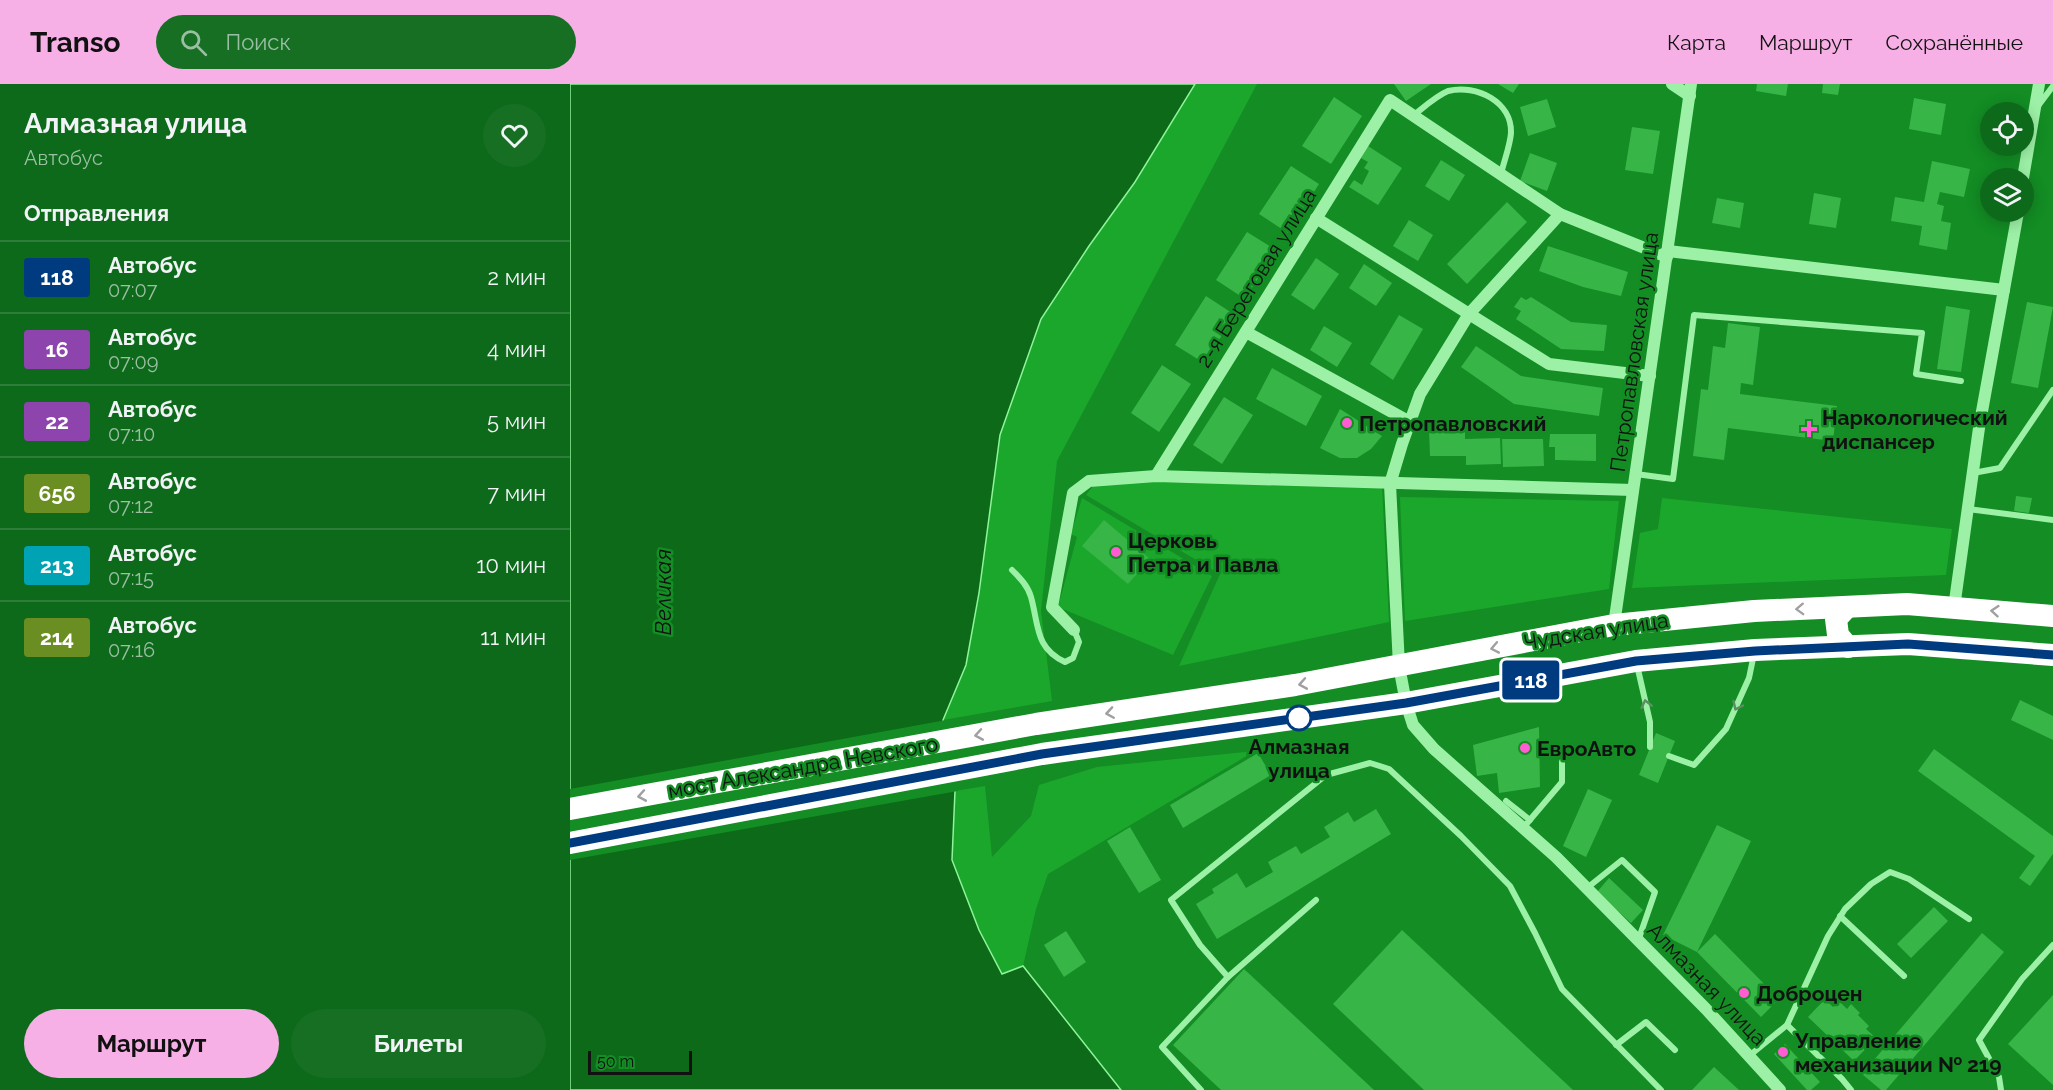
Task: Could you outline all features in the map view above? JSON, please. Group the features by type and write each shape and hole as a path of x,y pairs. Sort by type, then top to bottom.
{"highway":[{"name":"Чудская улица","path":"1036,724 1295,685 1614,625 1754,611 1907,604 2053,616"},
{"path":"1846,607 1836,619 1838,635 1848,647"},
{"path":"1754,611 1763,623 1764,636 1755,651"},
{"name":"Чудская улица","path":"1042,754 1406,703 1636,661 1755,651 1908,644 2053,654"},
{"name":"мост Александра Невского","path":"570,809 1036,724"},
{"name":"мост Александра Невского","path":"570,843 1042,754"}],"street":[{"path":"1672,84 1691,90"},
{"path":"2025,168 2039,84"},
{"name":"Петропавловская улица","path":"1614,625 1691,90"},
{"name":"2-я Береговая улица","path":"1156,476 1390,100 1413,116"},
{"path":"1413,116 1560,214 1668,254 2004,290"},
{"path":"1390,484 1420,394 1469,314 1560,214"},
{"path":"1316,218 1549,364 1650,376"},
{"path":"1954,608 1979,428 2016,222"},
{"path":"1246,332 1410,422"},
{"path":"1074,630 1052,607 1073,493 1089,481 1156,476 1633,490"},
{"name":"Алмазная улица","path":"1390,484 1399,666 1413,725 1434,749 1526,824 1780,1090"}],"lane":[{"path":"2035,109 2053,86"},
{"path":"1413,116 1449,91 1470,89 1488,94 1500,103 1509,117 1511,134 1501,175"},
{"path":"1635,474 1673,479 1694,315 1922,333 1916,374 1961,381"},
{"path":"1972,473 2000,468 2053,390"},
{"path":"1968,509 2053,520"},
{"path":"1012,570 1023,580 1031,596 1042,641 1047,651 1065,662 1073,658 1079,642 1074,630"},
{"path":"1669,756 1694,765 1726,729 1749,678 1755,651"},
{"path":"1636,661 1650,722 1650,747"},
{"path":"1506,801 1526,824 1562,782 1562,762"},
{"path":"1228,977 1200,945 1171,900 1326,775 1370,763 1389,769 1461,836 1510,886 1562,989 1661,1090"},
{"path":"1586,888 1622,860 1655,892 1638,940"},
{"path":"1749,1056 1787,1025 1828,936 1845,909 1871,884 1890,872 1909,879 1969,918"},
{"path":"1201,1090 1162,1047 1228,977 1316,900"},
{"path":"1840,916 1904,976"},
{"path":"2001,1090 2000,1077 1979,1040 2022,979 2053,945"},
{"path":"1616,1045 1646,1022 1675,1050"},
{"path":"1787,1025 1842,1078 1851,1090"}],"shaded area":[{"path":"1195,84 1257,84 1057,461 1041,611 1052,701 943,720 966,665 979,593 1000,435 1041,319 1089,246 1136,182"},
{"path":"1097,481 1382,486 1389,622 1179,666 1220,574 1086,495"},
{"path":"1400,497 1619,501 1609,589 1405,621"},
{"path":"1082,498 1212,576 1173,655 1058,607 1077,537 1071,534"},
{"path":"1662,498 1952,529 1946,575 1632,588 1640,533 1658,529"},
{"path":"1255,751 1048,874 1036,909 1023,966 1002,974 979,930 952,860 955,791 985,786 992,857 1031,816 1039,785 1097,767"}],"water":[{"name":"Великая","path":"570,84 1195,84 1135,182 1041,319 1000,435 979,593 966,665 943,720 955,791 952,860 979,930 1002,974 1023,966 1121,1090 570,1090"}],"pier":[{"path":"946,720 958,791 570,860 570,789"}],"building":[{"path":"1394,84 1431,84 1406,101"},
{"path":"1498,84 1519,84 1513,93"},
{"path":"1757,84 1788,84 1786,96 1756,91"},
{"path":"1823,84 1840,84 1838,95 1822,93"},
{"path":"1334,97 1362,116 1331,164 1302,146"},
{"path":"1914,98 1946,104 1941,135 1909,129"},
{"path":"1547,99 1556,127 1528,136 1520,107"},
{"path":"1632,127 1660,131 1653,174 1625,170"},
{"path":"1368,146 1402,168 1378,205 1349,187 1354,180 1362,185 1369,171 1364,168 1368,162 1361,158"},
{"path":"1530,153 1557,163 1547,191 1520,181"},
{"path":"1441,160 1465,175 1449,201 1425,186"},
{"path":"1932,161 1970,169 1964,197 1940,192 1937,204 1944,206 1941,221 1951,223 1947,250 1919,245 1922,226 1891,221 1895,197 1924,202"},
{"path":"1291,166 1319,184 1288,233 1259,214"},
{"path":"1814,193 1841,198 1836,228 1809,224"},
{"path":"1717,198 1744,203 1740,228 1712,223"},
{"path":"1507,202 1527,222 1467,284 1447,264"},
{"path":"1409,220 1433,235 1418,261 1393,246"},
{"path":"1247,232 1276,250 1245,299 1216,280"},
{"path":"1548,246 1628,272 1621,296 1583,287 1539,271"},
{"path":"1316,258 1339,274 1314,310 1291,295"},
{"path":"1364,264 1392,283 1376,306 1349,288"},
{"path":"1206,296 1235,315 1204,363 1175,345"},
{"path":"1521,297 1526,300 1531,297 1571,322 1607,325 1604,351 1561,349 1516,319 1521,311 1514,307"},
{"path":"2027,302 2053,307 2038,388 2011,383"},
{"path":"1946,306 1970,310 1961,372 1937,369"},
{"path":"1399,315 1423,329 1393,380 1370,364"},
{"path":"1728,323 1760,327 1753,385 1741,383 1740,394 1837,406 1833,441 1728,428 1724,460 1693,456 1701,389 1708,390 1713,346 1725,348"},
{"path":"1324,326 1352,343 1337,367 1310,350"},
{"path":"1476,346 1521,376 1603,388 1599,416 1514,404 1461,367"},
{"path":"1162,365 1191,384 1159,432 1131,413"},
{"path":"1272,368 1322,396 1306,426 1256,399"},
{"path":"1224,397 1253,415 1222,464 1193,445"},
{"name":"Петропавловский","path":"1340,409 1382,436 1371,449 1357,458 1340,458 1320,448"},
{"path":"1429,430 1465,430 1465,439 1500,438 1501,464 1466,465 1466,456 1430,456"},
{"path":"1550,434 1596,434 1596,461 1555,460 1555,447 1549,447"},
{"path":"1502,439 1543,439 1544,466 1503,467"},
{"path":"2016,496 2032,498 2029,513 2014,511"},
{"name":"Церковь Петра и Павла","path":"1104,520 1150,559 1128,584 1082,546"},
{"path":"2020,700 2053,716 2053,740 2011,720"},
{"path":"1539,727 1540,787 1499,793 1497,773 1477,776 1473,745"},
{"path":"1656,733 1675,741 1658,783 1639,775"},
{"path":"1934,749 2053,836 2053,854 2030,886 2019,878 2035,856 1918,771"},
{"path":"1258,753 1271,775 1183,828 1170,805"},
{"path":"1588,789 1612,800 1586,857 1563,846"},
{"path":"1376,809 1391,834 1217,939 1196,904 1214,893 1212,889 1237,873 1246,888 1273,872 1268,862 1296,846 1301,854 1330,837 1324,827 1348,812 1354,822"},
{"path":"1717,825 1751,841 1697,952 1663,935"},
{"path":"1130,827 1161,880 1139,893 1107,841"},
{"path":"1609,878 1643,910 1631,923 1597,892"},
{"path":"1934,907 1948,921 1911,958 1897,944"},
{"path":"1402,930 1573,1090 1424,1090 1333,1004"},
{"path":"1066,931 1086,962 1064,977 1044,945"},
{"path":"1982,933 2004,952 1886,1090 1881,1090 1862,1074"},
{"path":"1715,934 1779,999 1761,1017 1697,952"},
{"path":"1244,969 1374,1090 1221,1090 1173,1045"},
{"path":"2053,995 2053,1085 2008,1044"},
{"path":"1825,999 1833,1007 1839,1001 1847,1009 1851,1004 1869,1026 1866,1029 1876,1038 1854,1061 1808,1017"},
{"path":"1785,1044 1820,1082 1811,1090 1807,1090 1774,1054"},
{"path":"1714,1067 1739,1090 1692,1090"}],"bus line":[{"name":"118","path":"570,843 1042,754 1406,703 1636,661 1755,651 1908,644 2053,655"}],"place":[{"name":"Петропавловский","path":"1347,423"},
{"name":"Наркологический диспансер","path":"1809,429"},
{"name":"Церковь Петра и Павла","path":"1116,552"},
{"name":"Алмазная улица","path":"1299,718"},
{"name":"ЕвроАвто","path":"1525,748"},
{"name":"Доброцен","path":"1744,993"},
{"name":"Управление механизации № 219","path":"1783,1052"}]}
